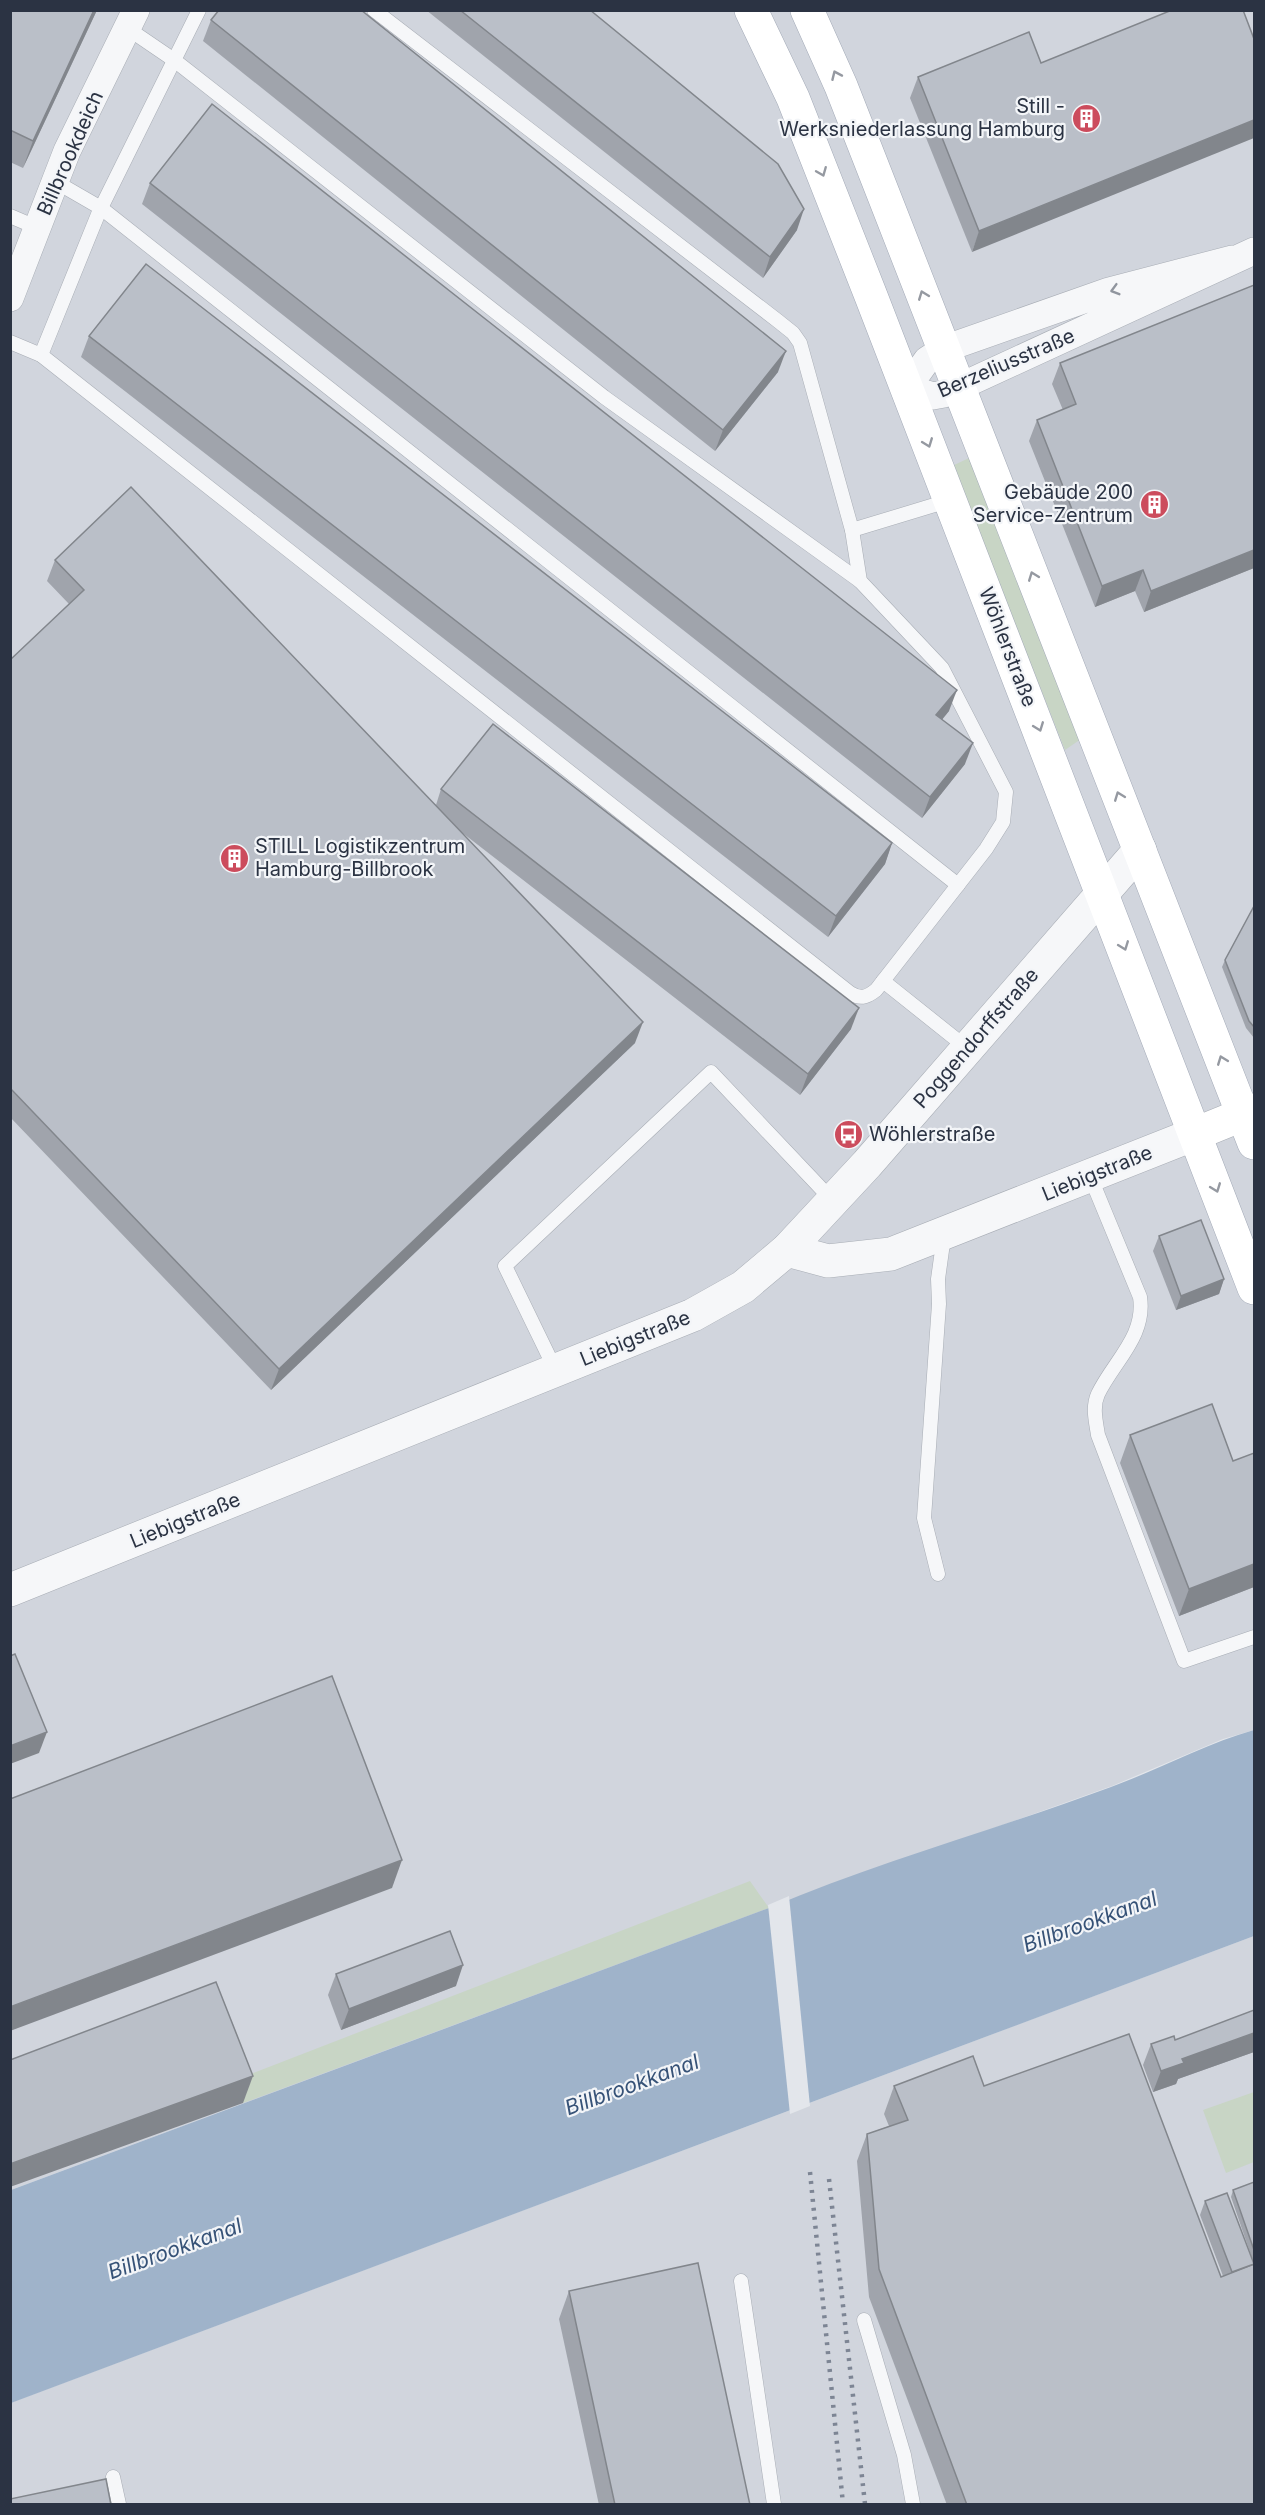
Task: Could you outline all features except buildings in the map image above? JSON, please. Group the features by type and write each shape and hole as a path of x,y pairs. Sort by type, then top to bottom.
{"main road":[{"name":"Wöhlerstraße","path":"751,10 793,98 1103,891 1254,1288"},
{"path":"807,10 841,86 1140,850 1251,1123"},
{"name":"Liebigstraße","path":"1196,1134 1251,1123"}],"street":[{"name":"Billbrookdeich","path":"10,298 67,151 132,19"},
{"name":"Berzeliusstraße","path":"1243,255 959,387 933,396 907,388 927,360 944,349 1109,291 1243,255"},
{"name":"Poggendorffstraße","path":"787,1250 833,1201 1140,850"},
{"name":"Liebigstraße","path":"10,1590 693,1315 743,1287 787,1250 828,1261 891,1254 1196,1134"}],"lane":[{"path":"41,355 101,208 199,10"},
{"path":"374,10 794,333 800,343 852,530 860,581"},
{"path":"10,342 41,355 857,997 866,997 883,981 986,849 1003,822 1006,792 942,668 860,581 604,397 174,60 132,19"},
{"path":"56,182 101,208 958,885"},
{"path":"10,216 38,228"},
{"path":"852,530 951,500"},
{"path":"883,981 967,1048"},
{"path":"555,1371 505,1266 711,1072 833,1201"},
{"path":"1090,1176 1140,1297 1142,1313 1138,1326 1117,1367 1098,1395 1095,1415 1098,1435 1184,1661 1254,1637"},
{"path":"938,1574 924,1518 939,1304 938,1279 944,1233"},
{"path":"741,2281 774,2505"},
{"path":"864,2320 903,2455 913,2505"},
{"path":"113,2477 119,2505"}],"shaded area":[{"path":"11,11 1254,11 1254,1730 1223,1739 1112,1786 769,1908 11,2190"},
{"path":"1254,1936 1254,2504 11,2504 10,2403"}],"green space":[{"path":"969,458 1081,739 1065,750 952,466"},
{"path":"750,1881 769,1908 243,2103 235,2080"},
{"path":"1254,2092 1254,2162 1226,2173 1203,2110"}],"water":[{"name":"Billbrookkanal","path":"1254,1730 1254,1936 11,2403 11,2190 854,1875 1111,1787 1218,1742"}],"pier":[{"path":"789,1896 810,2106 790,2114 768,1905"}],"railway":[{"path":"810,2172 843,2504"},
{"path":"829,2179 865,2504"}],"place":[{"name":"Still - Werksniederlassung Hamburg","path":"1086,118"},
{"name":"Gebäude 200 Service-Zentrum","path":"1154,504"},
{"name":"STILL Logistikzentrum Hamburg-Billbrook","path":"234,858"},
{"name":"Wöhlerstraße","path":"848,1134"}]}
